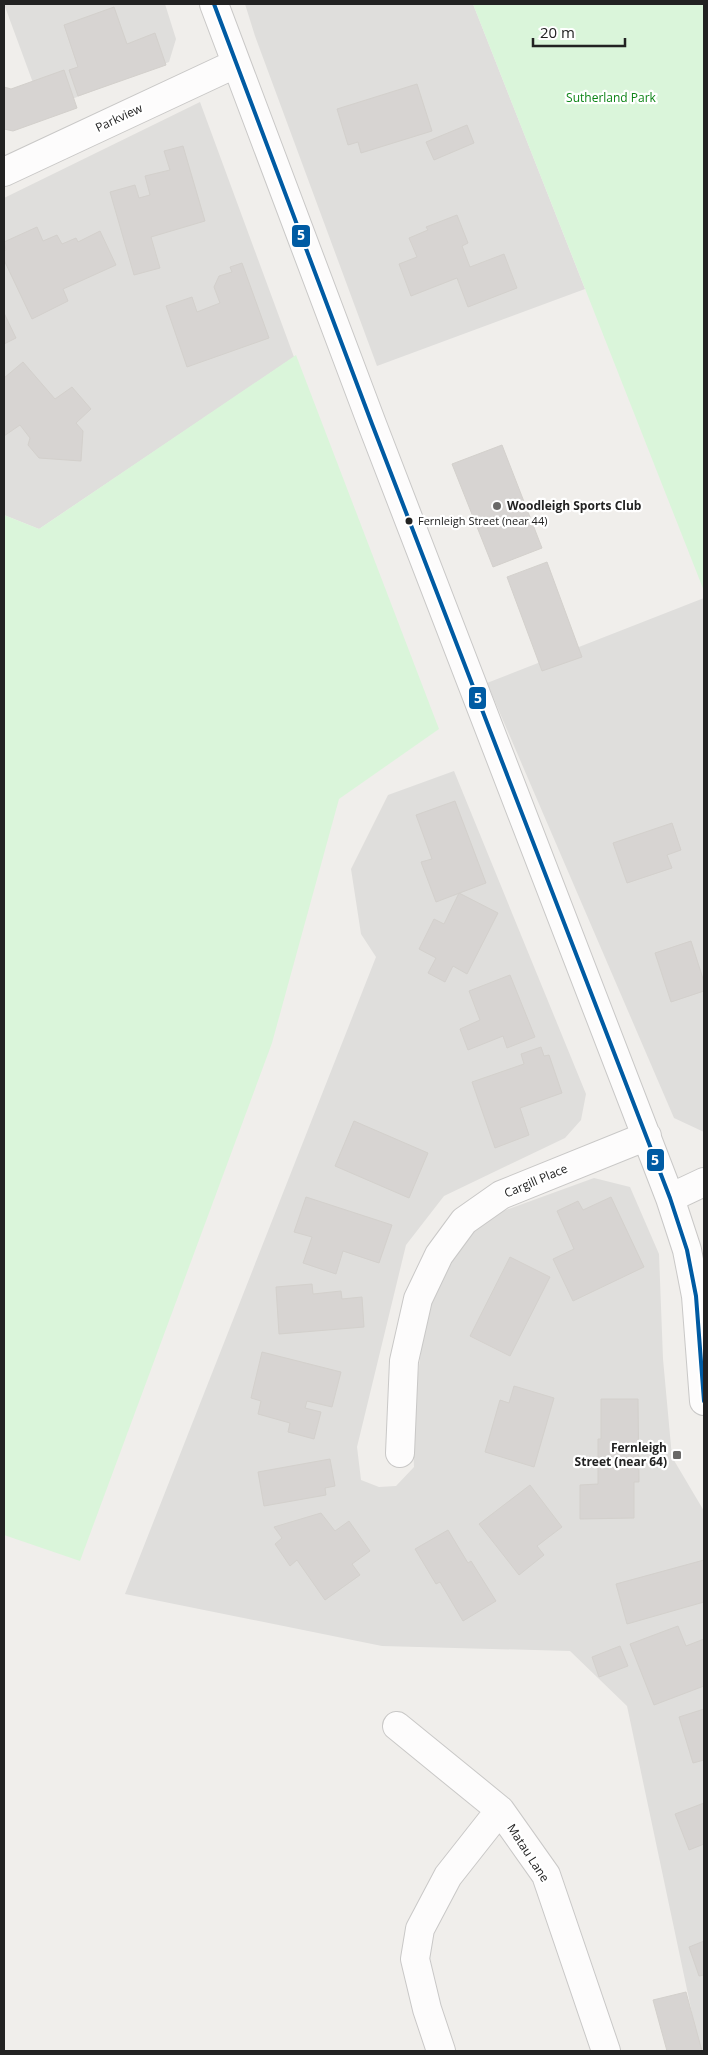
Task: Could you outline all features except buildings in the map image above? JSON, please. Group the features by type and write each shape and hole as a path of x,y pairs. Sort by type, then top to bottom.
{"street":[{"path":"214,4 375,434 670,1198 687,1250 696,1296 704,1401"},
{"name":"Parkview","path":"4,172 235,64"},
{"name":"Cargill Place","path":"400,1453 404,1361 418,1299 439,1255 464,1221 501,1195 647,1136"},
{"path":"670,1198 704,1182"},
{"name":"Matau Lane","path":"397,1726 500,1810 546,1875 606,2051"},
{"path":"441,2051 427,2008 415,1959 420,1929 448,1876 500,1810"}],"shaded area":[{"path":"4,4 165,4 176,39 169,62 43,110"},
{"path":"245,4 473,4 585,289 377,366 255,36"},
{"path":"200,102 294,357 39,529 4,515 4,198"},
{"path":"704,598 704,1132 674,1118 487,683"},
{"path":"454,771 586,1094 581,1120 565,1138 444,1196 406,1245 357,1447 361,1480 379,1487 396,1486 414,1467 412,1418 426,1314 441,1268 458,1246 492,1215 594,1178 630,1187 659,1254 663,1359 672,1457 704,1511 704,2051 700,2051 627,1706 570,1651 382,1646 125,1594 376,957 361,934 351,869 388,795"}],"green space":[{"name":"Sutherland Park","path":"473,4 704,4 704,591"},
{"path":"296,355 439,729 339,799 272,1043 80,1561 4,1535 4,515 39,529"}],"transit line":[{"name":"5","path":"214,4 372,424 670,1198 687,1250 696,1296 704,1401"}],"place":[{"name":"Woodleigh Sports Club","path":"497,506"},
{"name":"Fernleigh Street (near 44)","path":"409,521"},
{"name":"Fernleigh Street (near 64)","path":"677,1455"}]}
